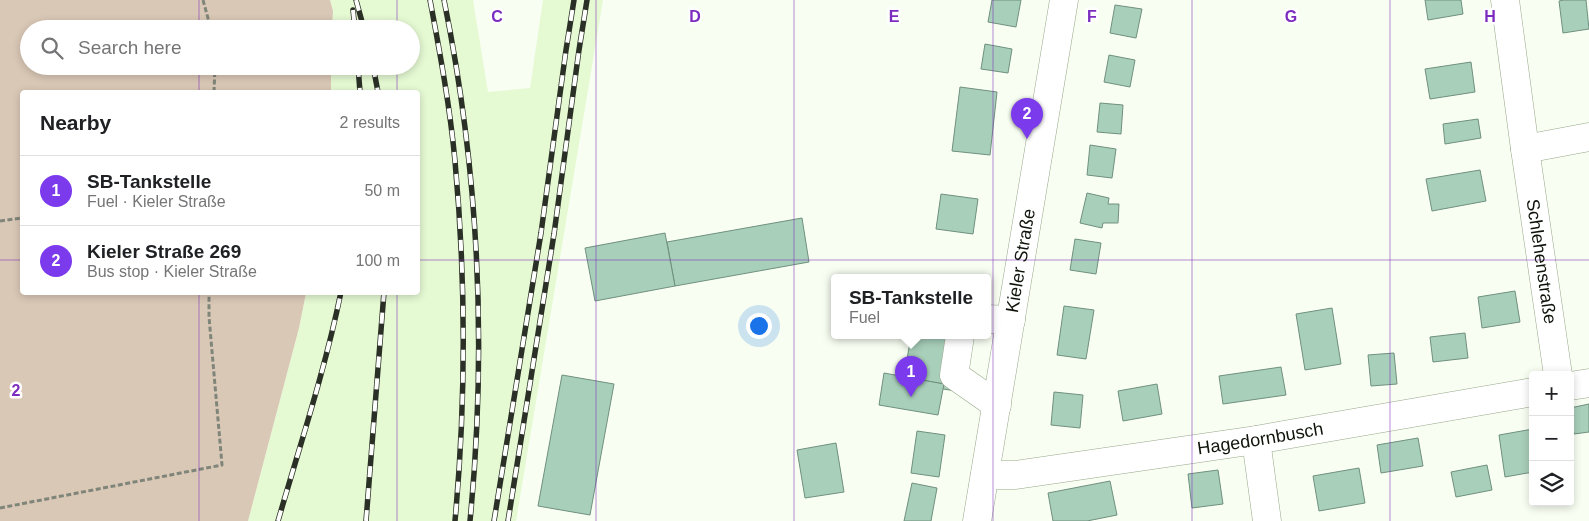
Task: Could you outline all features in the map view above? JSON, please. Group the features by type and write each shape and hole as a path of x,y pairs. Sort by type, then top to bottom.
{"street":[{"name":"Kieler Straße","path":"977,521 997,404 999,320 1064,0"},
{"name":"Schlehenstraße","path":"1505,0 1557,371"},
{"path":"1525,149 1589,136"},
{"path":"960,339 954,374 997,404"},
{"path":"1574,385 1589,383"},
{"name":"Hagedornbusch","path":"985,475 1016,475 1256,440 1529,393"},
{"path":"1256,440 1267,521"}],"path":[{"path":"203,0 209,20"},
{"path":"214,90 215,75"},
{"path":"0,221 20,218"},
{"path":"0,508 222,465 209,317 209,295"}],"shaded area":[{"path":"0,0 330,0 333,11 332,20 20,20 20,75 331,75 331,90 20,90 20,295 306,295 299,328 248,521 0,521"},
{"path":"330,0 473,0 488,92 530,88 543,0 603,0 516,521 248,521 299,328 306,295 420,295 420,90 331,90 331,75 420,75 420,20 332,20 333,11"}],"building":[{"path":"992,0 1021,0 1016,27 988,22"},
{"path":"1425,0 1461,0 1463,14 1428,20"},
{"path":"1586,0 1589,29 1563,33 1559,1"},
{"path":"1115,5 1142,9 1136,38 1110,33"},
{"path":"985,44 1012,49 1008,73 981,69"},
{"path":"1109,55 1135,60 1130,87 1104,82"},
{"path":"1471,62 1475,92 1430,99 1425,69"},
{"path":"960,87 997,92 990,155 952,151"},
{"path":"1100,103 1123,105 1121,134 1097,132"},
{"path":"1478,119 1481,138 1445,144 1443,124"},
{"path":"1090,145 1116,149 1112,178 1087,175"},
{"path":"1480,170 1486,201 1432,211 1426,179"},
{"path":"1087,193 1109,198 1108,204 1119,204 1118,223 1103,223 1102,228 1080,223"},
{"path":"941,194 978,199 973,234 936,229"},
{"path":"802,218 809,262 675,286 667,242"},
{"path":"665,233 675,286 595,301 585,248"},
{"path":"1075,239 1101,243 1096,274 1070,270"},
{"path":"1515,291 1520,322 1482,328 1478,297"},
{"path":"1064,306 1094,310 1086,359 1057,355"},
{"path":"1332,308 1341,364 1305,370 1296,314"},
{"path":"1465,333 1468,358 1433,362 1430,337"},
{"path":"910,339 972,339 963,392 943,389 944,384 904,377"},
{"path":"1394,353 1397,384 1371,386 1368,355"},
{"path":"1281,367 1286,395 1223,404 1219,376"},
{"path":"884,373 944,384 938,415 879,405"},
{"path":"562,375 614,384 590,515 538,506"},
{"path":"1157,384 1162,414 1123,421 1118,391"},
{"path":"1054,392 1083,395 1080,428 1051,425"},
{"path":"1589,404 1589,432 1574,434 1574,407"},
{"path":"1529,430 1529,473 1505,477 1499,435"},
{"path":"917,431 945,435 939,477 911,473"},
{"path":"1418,438 1423,466 1381,473 1377,445"},
{"path":"836,443 844,492 805,498 797,450"},
{"path":"1487,465 1492,490 1456,497 1451,472"},
{"path":"1359,468 1365,503 1319,511 1313,476"},
{"path":"1218,470 1223,504 1192,508 1188,474"},
{"path":"1110,481 1117,515 1087,521 1053,521 1048,493"},
{"path":"912,483 937,488 931,521 904,521"}],"railway":[{"path":"356,0 362,20"},
{"path":"430,0 450,121 459,206 463,296 463,386 455,521"},
{"path":"444,0 465,130 477,260 478,390 470,521"},
{"path":"494,521 541,233 574,0"},
{"path":"508,521 554,234 587,0"},
{"path":"353,10 354,20"},
{"path":"359,75 360,90"},
{"path":"375,75 378,90"},
{"path":"278,521 320,379 340,295"},
{"path":"366,521 384,295"}],"place":[{"name":"Kieler Straße 269","path":"1027,139"},
{"name":"SB-Tankstelle","path":"911,397"}]}
